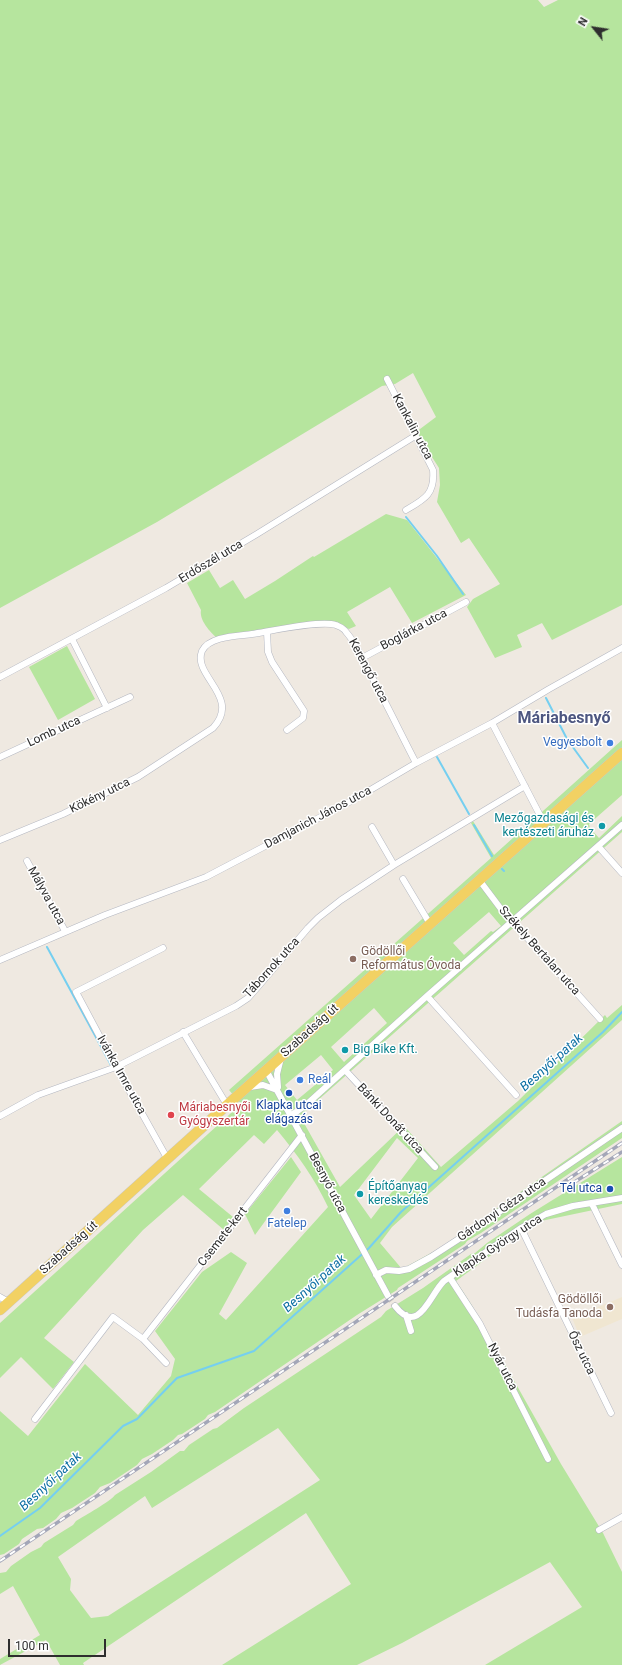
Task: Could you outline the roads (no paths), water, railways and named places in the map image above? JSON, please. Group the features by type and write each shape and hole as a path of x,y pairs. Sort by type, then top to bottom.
{"main road":[{"name":"Szabadság út","path":"0,1310 167,1158 622,753"}],"street":[{"name":"Kankalin utca","path":"387,380 415,436 433,467 434,480 430,493 406,510"},
{"name":"Erdőszél utca","path":"0,677 172,585 415,436"},
{"name":"Boglárka utca","path":"362,658 466,602"},
{"name":"Kerengő utca","path":"194,741 213,728 220,720 222,714 221,700 202,663 201,655 203,649 221,638 312,625 337,625 346,632 362,658 416,763"},
{"path":"267,632 268,652 272,662 304,711 303,718 287,730"},
{"path":"72,639 107,708"},
{"name":"Damjanich János utca","path":"0,960 105,914 206,877 355,799 416,763 492,723 622,648"},
{"name":"Lomb utca","path":"0,757 130,697"},
{"path":"492,723 544,823"},
{"name":"Kökény utca","path":"0,840 63,814 138,777 194,741"},
{"name":"Tábornok utca","path":"0,1116 38,1095 116,1067 236,1006 248,998 318,918 341,900 394,865 525,786"},
{"path":"292,1115 622,825"},
{"path":"372,827 394,865"},
{"path":"598,846 622,873"},
{"name":"Mályva utca","path":"27,861 65,931"},
{"path":"403,879 430,924"},
{"name":"Székely Bertalan utca","path":"480,881 508,917 600,1019"},
{"name":"Ivánka Imre utca","path":"163,948 76,992 167,1158"},
{"path":"427,996 516,1095"},
{"path":"183,1032 227,1105"},
{"path":"246,1088 263,1085 278,1090 277,1074 281,1057"},
{"name":"Besnyő utca","path":"266,1070 292,1115 388,1296"},
{"name":"Bánki Donát utca","path":"345,1070 435,1167"},
{"name":"Gárdonyi Géza utca","path":"376,1275 386,1270 399,1271 409,1269 431,1257 622,1128"},
{"name":"Csemete-kert","path":"144,1339 302,1135"},
{"name":"Klapka György utca","path":"406,1315 414,1316 421,1313 426,1309 439,1286 521,1228 558,1210 622,1198"},
{"path":"592,1204 622,1265"},
{"name":"Ősz utca","path":"521,1228 610,1413"},
{"name":"Nyár utca","path":"450,1278 480,1324 548,1459"},
{"path":"0,1297 9,1302"},
{"path":"395,1306 399,1312 406,1315 412,1331"},
{"path":"35,1419 114,1317 144,1339 166,1363"},
{"path":"599,1530 622,1518"}],"waterway":[{"path":"406,517 437,556 463,594"},
{"path":"546,698 567,739 588,768"},
{"path":"437,757 469,814"},
{"path":"474,825 492,856"},
{"path":"47,947 111,1065"},
{"name":"Besnyői-patak","path":"0,1536 40,1508 123,1426 137,1419 177,1378 254,1351 369,1248 401,1212 603,1032 622,1012"}],"tunnel":[{"path":"388,1296 395,1306"}],"railway":[{"path":"0,1561 622,1143"},
{"path":"573,1183 622,1152"}],"place":[{"name":"Vegyesbolt","path":"610,743"},
{"name":"Mezőgazdasági és kertészeti áruház","path":"602,826"},
{"name":"Gödöllői Református Óvoda","path":"353,959"},
{"name":"Big Bike Kft.","path":"345,1050"},
{"name":"Reál","path":"300,1080"},
{"name":"Klapka utcai elágazás","path":"289,1093"},
{"name":"Máriabesnyői Gyógyszertár","path":"171,1115"},
{"name":"Tél utca","path":"610,1189"},
{"name":"Építőanyag kereskedés","path":"360,1194"},
{"name":"Fatelep","path":"287,1211"},
{"name":"Gödöllői Tudásfa Tanoda","path":"610,1307"}],"district":[{"name":"Máriabesnyő","path":"564,719"}]}
